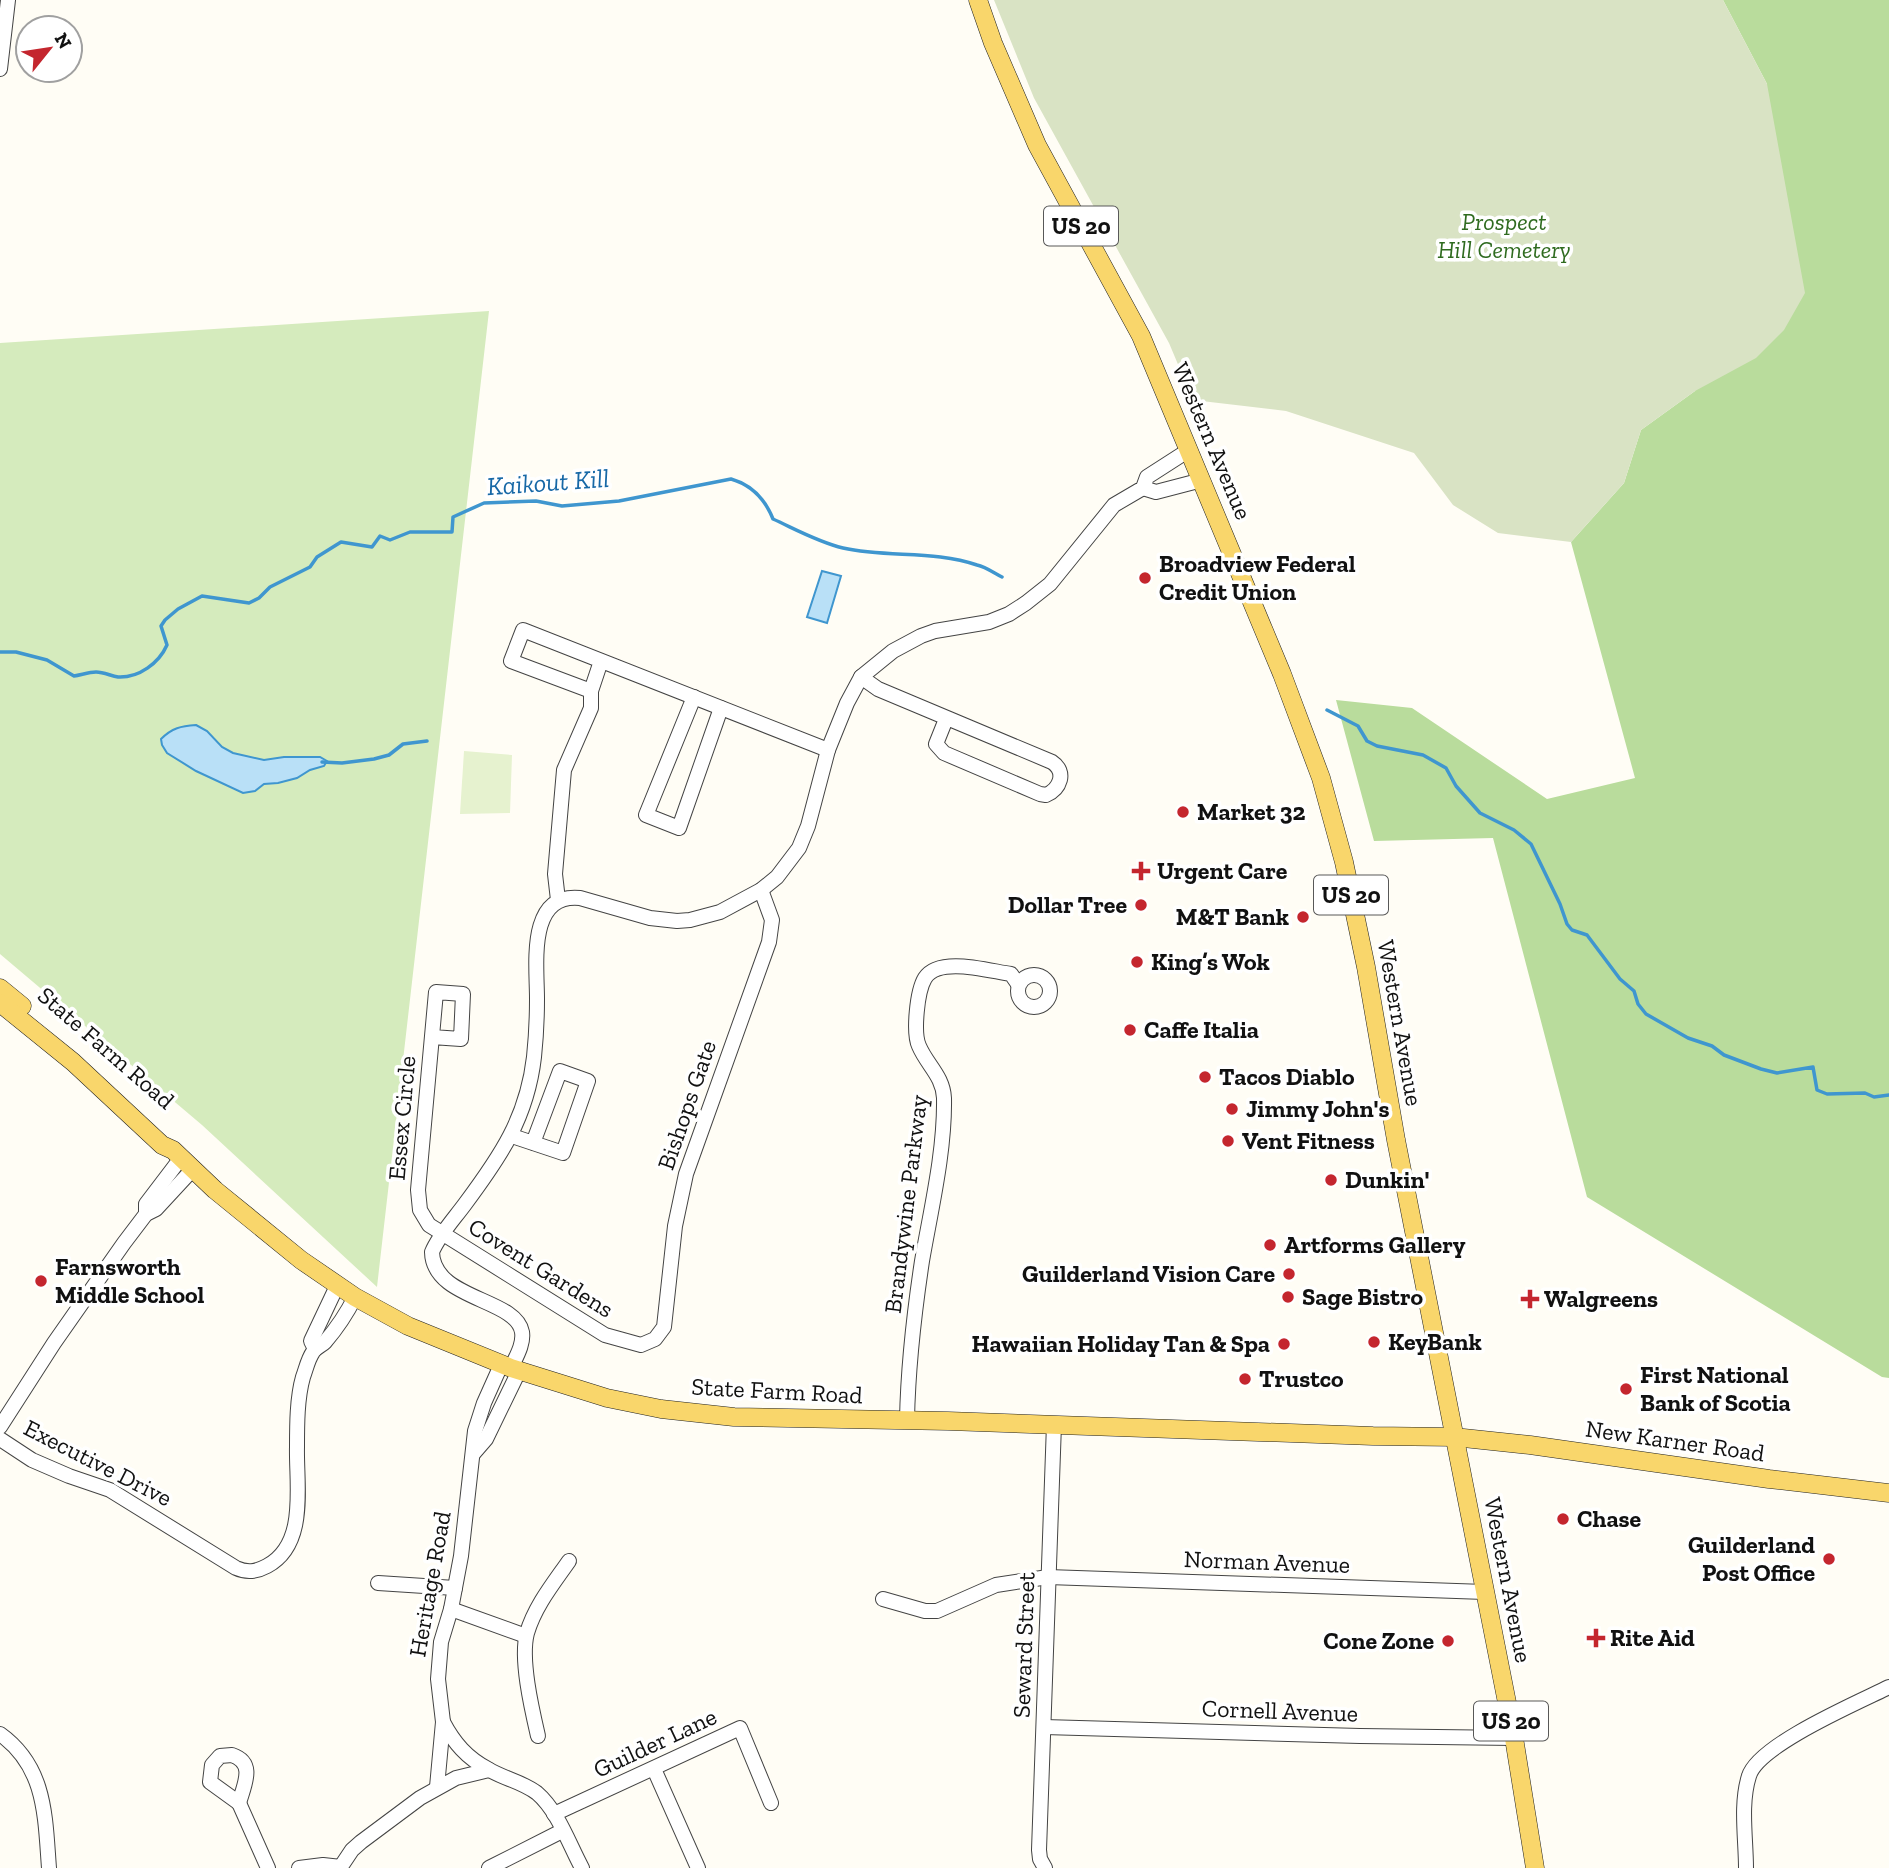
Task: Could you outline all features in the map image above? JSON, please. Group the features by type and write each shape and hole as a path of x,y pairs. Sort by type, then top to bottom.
{"main road":[{"name":"Western Avenue","path":"978,0 993,43 1037,145 1141,336 1298,713 1321,778 1344,862 1366,967 1396,1140 1514,1738 1535,1868"},
{"name":"State Farm Road","path":"0,988 74,1049 167,1135 182,1159"},
{"name":"State Farm Road","path":"0,1003 73,1062 162,1145 182,1159 270,1236 337,1286 408,1326 511,1368 607,1398 714,1416 1454,1437"},
{"name":"New Karner Road","path":"1454,1437 1889,1493"}],"street":[{"path":"0,69 8,0"},
{"path":"443,1234 512,1136 528,1090 534,1059 539,929 544,916 558,900 580,898 650,918 690,920 720,912 761,890 777,877 799,848 808,826 828,750 861,677 893,651 921,636 989,622 1026,603 1049,584 1114,505 1143,488 1147,477 1189,450"},
{"path":"1143,488 1156,492 1202,480"},
{"path":"591,691 511,661 523,630 828,750"},
{"path":"558,900 555,869 564,770 591,708 591,691 601,661"},
{"path":"861,677 878,689 1058,765 1061,777 1056,787 1046,795 1040,794 944,753 936,744 946,719"},
{"path":"694,697 646,815 679,828 721,708"},
{"name":"Bishops Gate","path":"655,1339 664,1327 675,1226 686,1174 769,942 772,920 761,890"},
{"name":"Brandywine Parkway","path":"907,1420 909,1370 944,1103 939,1078 917,1041 921,986 929,973 947,966 1011,974 1018,984"},
{"name":"Essex Circle","path":"432,1037 418,1201 424,1219 443,1234"},
{"path":"512,1136 533,1143 563,1153 588,1081 560,1070 533,1143"},
{"path":"0,1427 54,1343 146,1214 156,1209 182,1159"},
{"name":"Covent Gardens","path":"443,1234 605,1335 641,1345 655,1339"},
{"name":"Heritage Road","path":"437,1787 443,1722 438,1679 441,1642 451,1609 461,1556 473,1454 486,1439 521,1343 520,1326 510,1314 467,1294 440,1275 435,1268 432,1252 443,1234"},
{"name":"Executive Drive","path":"315,1349 311,1341 337,1286"},
{"name":"Executive Drive","path":"0,1439 32,1460 110,1490 236,1568 255,1571 274,1562 288,1546 293,1534 298,1495 296,1445 302,1381 315,1349 323,1345 347,1314 355,1297"},
{"name":"Seward Street","path":"1044,1867 1039,1850 1054,1424"},
{"path":"538,1737 530,1704 526,1636 537,1607 569,1562"},
{"name":"Norman Avenue","path":"884,1599 925,1612 937,1611 996,1585 1048,1577 1485,1592"},
{"path":"378,1583 455,1588"},
{"path":"451,1609 526,1636"},
{"path":"1746,1868 1745,1798 1749,1774 1760,1758 1793,1737 1889,1687"},
{"name":"Heritage Road","path":"443,1722 453,1741 463,1752 489,1770 519,1781 537,1794 554,1814 582,1868"},
{"name":"Cornell Avenue","path":"1044,1727 1514,1738"},
{"name":"Guilder Lane","path":"554,1814 740,1728 771,1803"},
{"path":"0,1734 19,1751 34,1775 43,1801 49,1868"},
{"path":"654,1769 698,1868"},
{"path":"299,1868 323,1865 340,1867 361,1842 437,1787 456,1778 489,1770"},
{"path":"239,1803 268,1868"},
{"path":"489,1868 562,1831"}],"green space":[{"name":"Prospect Hill Cemetery","path":"994,0 1723,0 1767,84 1805,293 1784,330 1756,358 1695,391 1641,430 1624,483 1571,542 1498,533 1453,505 1414,453 1286,411 1193,400 1169,343 1034,98"},
{"path":"1723,0 1889,0 1889,1378 1882,1377 1587,1197 1493,838 1374,841 1336,700 1412,708 1547,799 1635,778 1571,542 1624,483 1641,430 1695,391 1767,84"},
{"path":"489,311 377,1287 202,1125 0,954 0,343"},
{"path":"464,751 512,755 510,813 460,814"}],"water":[{"path":"822,571 841,576 827,623 807,617"},
{"path":"196,725 233,753 264,760 320,757 327,761 324,766 297,778 264,784 255,791 243,793 196,771 167,753 161,739 177,728"}],"waterway":[{"name":"Kaikout Kill","path":"0,652 16,652 47,660 74,676 96,672 126,677 147,668 163,652 167,645 161,626 178,609 202,596 249,603 270,587 310,567 317,557 341,542 372,547 380,536 390,540 410,532 452,532 453,517 484,503 536,501 562,506 619,501 731,479 757,494 773,519 825,542 860,551 961,560 984,567 1002,577"},
{"name":"Kaikout Kill","path":"1327,710 1358,726 1367,741 1377,746 1423,755 1446,768 1456,786 1480,813 1514,830 1531,844 1567,924 1572,930 1587,935 1620,979 1634,991 1638,1004 1646,1014 1688,1038 1761,1069 1777,1073 1813,1067 1817,1090 1827,1094 1865,1093 1874,1097 1889,1095"},
{"path":"322,762 342,763 374,759 389,755 403,744 427,741"}],"place":[{"name":"Broadview Federal Credit Union","path":"1145,578"},
{"name":"Market 32","path":"1183,812"},
{"name":"Urgent Care","path":"1141,871"},
{"name":"Dollar Tree","path":"1141,905"},
{"name":"M&T Bank","path":"1303,917"},
{"name":"King’s Wok","path":"1137,962"},
{"name":"Caffe Italia","path":"1130,1030"},
{"name":"Tacos Diablo","path":"1205,1077"},
{"name":"Jimmy John's","path":"1232,1109"},
{"name":"Vent Fitness","path":"1228,1141"},
{"name":"Dunkin'","path":"1331,1180"},
{"name":"Artforms Gallery","path":"1270,1245"},
{"name":"Guilderland Vision Care","path":"1289,1274"},
{"name":"Farnsworth Middle School","path":"41,1281"},
{"name":"Sage Bistro","path":"1288,1297"},
{"name":"Walgreens","path":"1530,1299"},
{"name":"KeyBank","path":"1374,1342"},
{"name":"Hawaiian Holiday Tan & Spa","path":"1284,1344"},
{"name":"Trustco","path":"1245,1379"},
{"name":"First National Bank of Scotia","path":"1626,1389"},
{"name":"Chase","path":"1563,1519"},
{"name":"Guilderland Post Office","path":"1829,1559"},
{"name":"Rite Aid","path":"1596,1638"},
{"name":"Cone Zone","path":"1448,1641"}]}
